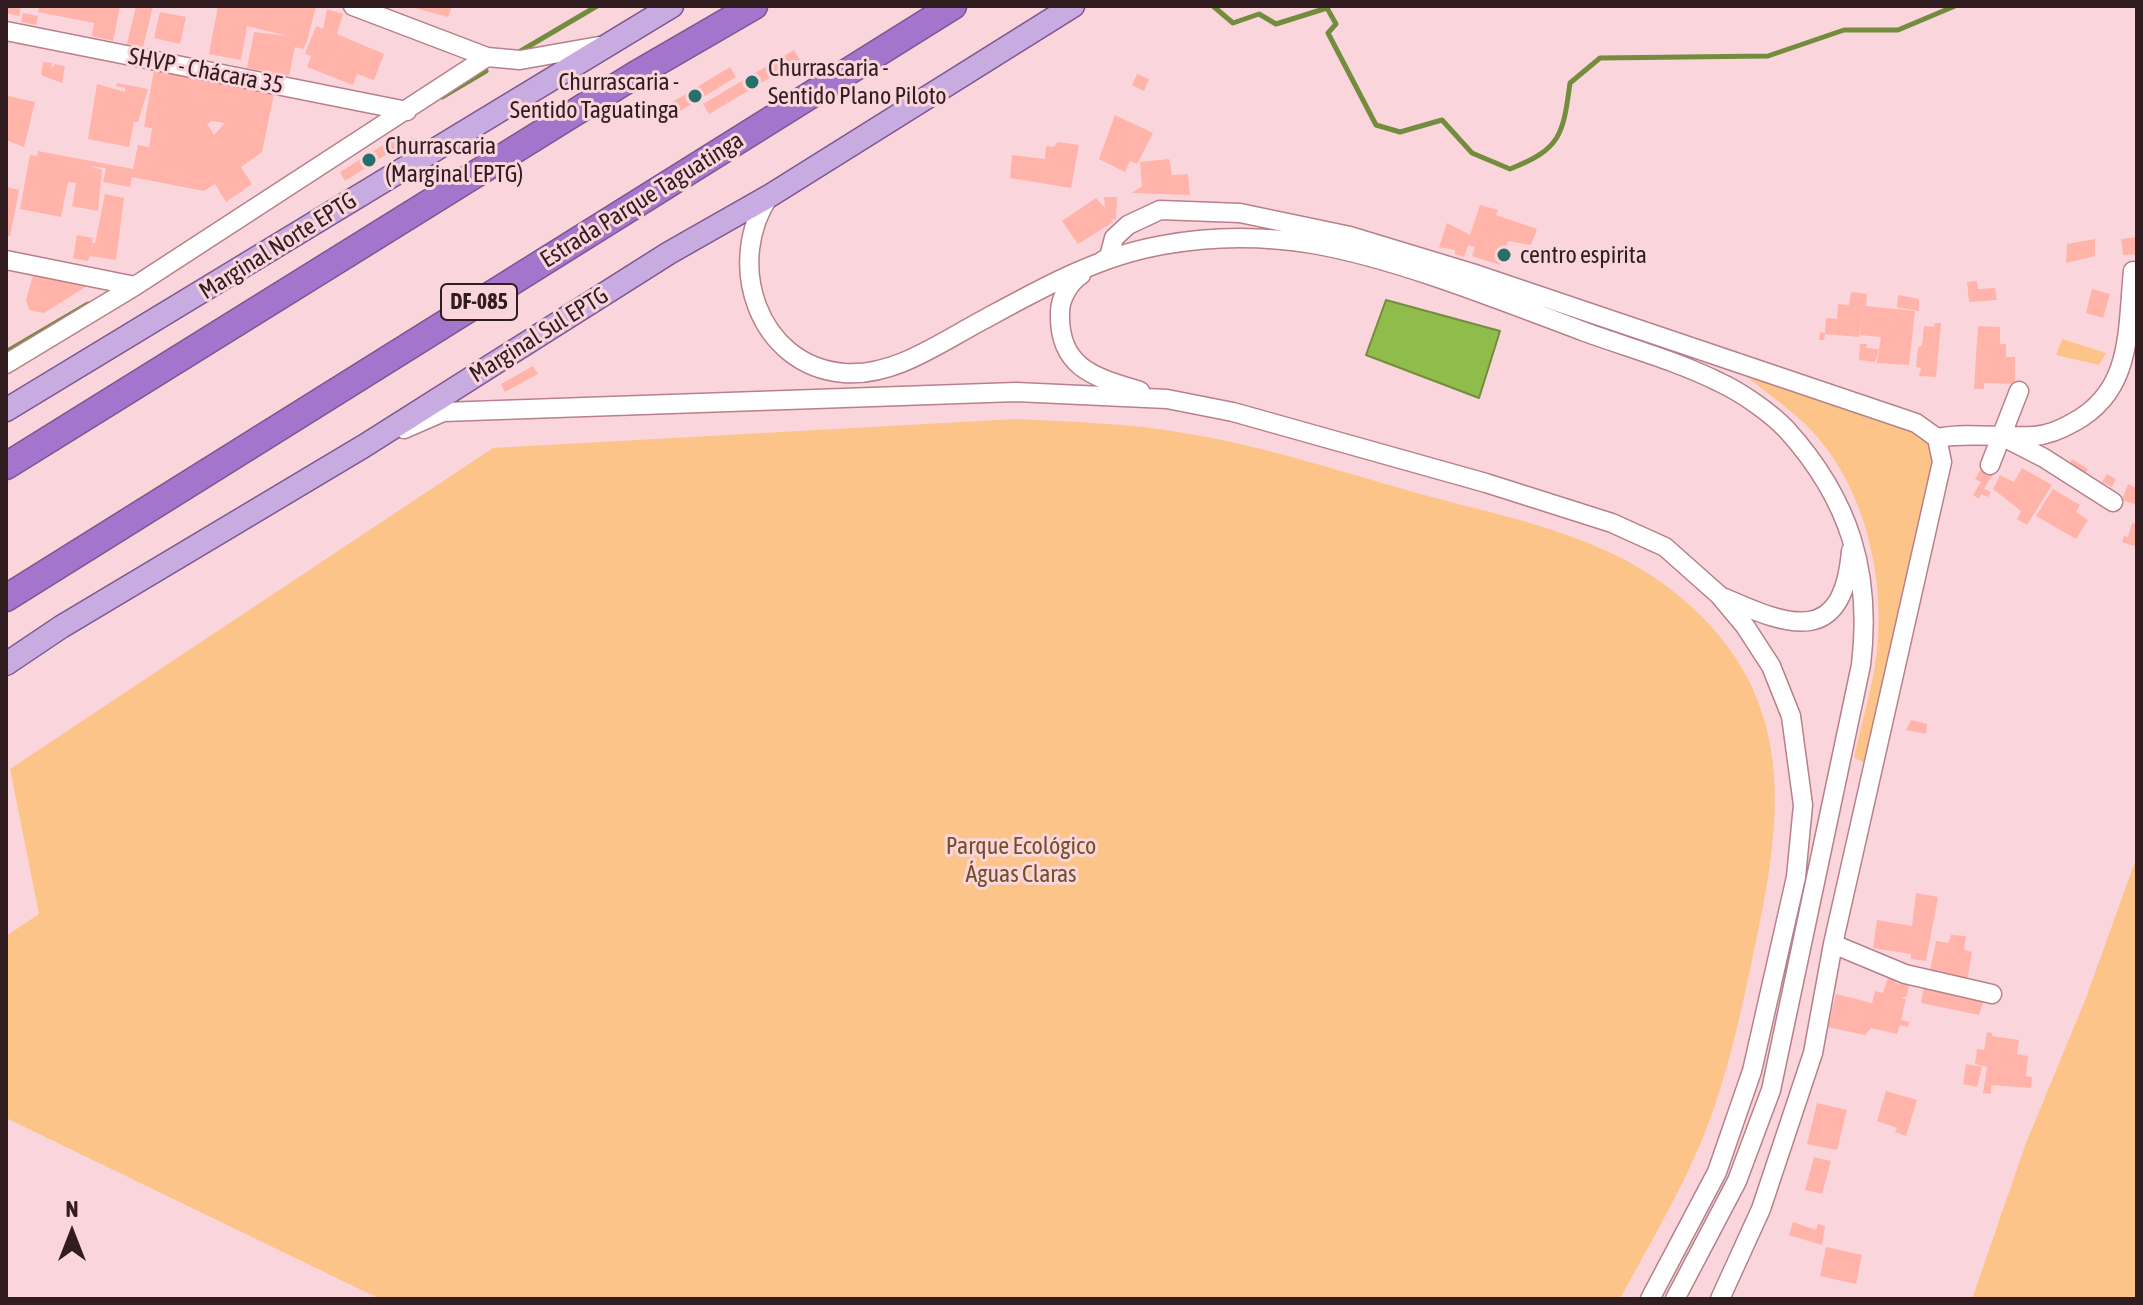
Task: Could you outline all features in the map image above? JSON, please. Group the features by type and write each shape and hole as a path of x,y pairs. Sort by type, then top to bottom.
{"highway":[{"path":"635,75 723,6"},
{"path":"6,466 635,75 754,6"},
{"name":"Estrada Parque Taguatinga","path":"6,598 953,6"}],"main road":[{"name":"Marginal Norte EPTG","path":"6,410 672,6"},
{"name":"Marginal Sul EPTG","path":"6,664 61,627 364,446 669,253 771,195 1073,6"}],"street":[{"path":"353,6 487,57 520,60 555,56 612,43"},
{"name":"SHVP - Chácara 35","path":"6,31 407,111"},
{"path":"6,364 135,286 487,57"},
{"path":"771,195 759,212 752,235 747,266 751,295 766,326 782,345 823,369 866,373 906,361 1109,257 1164,244 1233,238 1314,245 1488,296 1721,383 1784,427 1840,504 1863,577 1867,620 1861,665 1771,1090 1737,1181 1675,1299"},
{"path":"1650,1299 1717,1172 1752,1071 1801,842 1803,805 1800,760 1791,716 1771,666 1745,626 1719,595 1665,547 1612,523 1233,412 1167,399 1095,377 1072,359 1060,335 1060,307 1072,281 1109,257 1114,238 1128,225 1160,210 1240,213 1350,236 1472,273 1916,423 1937,438 1942,462 1833,944 1813,1053 1761,1209 1720,1299"},
{"path":"6,260 135,286"},
{"path":"1937,438 2050,433 2091,413 2115,386 2133,271"},
{"path":"1990,465 2019,391"},
{"path":"364,446 443,412 1016,392 1167,399"},
{"path":"2001,436 2044,458 2113,502"},
{"path":"1719,595 1791,624 1817,620 1837,604 1849,573 1852,540"},
{"path":"1833,944 1905,974 1992,994"}],"green space":[{"path":"2062,339 2106,353 2099,365 2056,355"},
{"path":"1734,366 1915,425 1933,442 1939,461 1870,765 1854,758 1872,683 1878,638 1876,581 1864,523 1854,495 1824,445 1797,416"},
{"name":"Parque Ecológico Águas Claras","path":"1016,419 1142,427 1214,438 1552,530 1614,554 1669,588 1710,626 1740,665 1760,707 1771,751 1775,797 1765,894 1737,1026 1706,1131 1620,1299 380,1299 6,1118 6,936 39,914 10,769 493,448"},
{"path":"2137,856 2137,1299 1972,1299 2026,1143 2086,998"}],"shaded area":[{"path":"1386,300 1500,331 1479,398 1366,355"}],"building":[{"path":"6,6 21,6 19,16 6,13"},
{"path":"40,6 120,6 113,41 92,36 94,23 38,12"},
{"path":"136,6 153,6 143,47 127,44"},
{"path":"218,6 316,6 303,49 295,47 289,76 247,68 254,32 288,36 247,26 241,60 209,54"},
{"path":"452,6 448,17 412,7"},
{"path":"327,9 343,14 337,34 384,54 374,80 357,74 353,85 307,67 311,56 305,54 316,26 323,29"},
{"path":"160,12 186,17 180,44 154,38"},
{"path":"23,13 38,16 36,25 21,22"},
{"name":"Churrascaria - Sentido Plano Piloto","path":"794,50 800,60 709,114 703,104"},
{"path":"43,62 52,63 51,69 55,64 65,66 62,83 41,75"},
{"name":"Churrascaria - Sentido Taguatinga","path":"730,67 736,77 659,124 653,114"},
{"path":"154,70 274,94 262,152 241,167 252,184 226,202 215,184 204,191 132,177 130,187 103,182 106,168 90,166 102,170 98,211 72,206 76,183 68,182 61,217 20,209 30,155 37,156 38,151 133,169 138,145 149,147 152,128 144,127","holes":["212,121 225,123 214,135 207,124"]},
{"path":"1137,74 1149,79 1144,91 1132,85"},
{"path":"117,83 148,89 138,122 134,122 129,147 88,139 97,84 125,92 125,88 116,86"},
{"path":"8,96 35,102 24,147 6,140"},
{"path":"1115,115 1153,133 1137,164 1130,161 1125,172 1099,159"},
{"name":"Churrascaria (Marginal EPTG)","path":"393,139 398,147 345,181 340,172"},
{"path":"1058,142 1079,145 1071,188 1010,178 1012,155 1045,159 1046,146 1053,147"},
{"path":"1169,159 1172,175 1188,174 1190,195 1132,193 1142,186 1140,162"},
{"path":"6,187 19,190 10,236 6,236"},
{"path":"105,194 124,198 116,260 90,256 88,261 73,258 77,235 93,238 92,243 95,243"},
{"path":"1104,197 1117,197 1116,220 1111,219 1113,222 1078,244 1062,221 1096,198 1105,208"},
{"path":"1480,205 1498,210 1496,215 1537,229 1531,245 1508,241 1500,265 1472,256 1475,247 1468,245 1464,257 1455,254 1455,250 1439,247 1447,223 1470,235"},
{"path":"2137,237 2137,254 2123,255 2121,239"},
{"path":"2095,239 2095,256 2066,263 2067,244"},
{"path":"33,275 87,286 44,313 29,310 26,300"},
{"path":"1977,281 1978,289 1995,288 1997,300 1969,302 1967,282"},
{"path":"2092,289 2110,294 2103,318 2086,313"},
{"path":"1851,292 1867,294 1866,306 1915,311 1909,365 1877,363 1881,337 1860,335 1863,307 1859,337 1825,334 1824,340 1819,340 1820,332 1825,333 1826,318 1837,319 1838,304 1849,305"},
{"path":"1898,295 1919,299 1919,311 1897,307"},
{"path":"1935,323 1941,323 1936,377 1919,376 1921,368 1916,367 1924,326 1934,327"},
{"path":"1978,326 2000,327 2000,344 2006,344 2006,357 2015,357 2015,384 1984,383 1984,389 1974,389"},
{"path":"1860,344 1879,349 1875,362 1859,360"},
{"path":"533,366 538,374 505,392 501,384"},
{"path":"1991,452 1995,471 1984,489 1991,492 1988,497 1981,494 1979,499 1973,495 1981,482 1975,479"},
{"path":"2072,459 2088,469 2083,478 2067,468"},
{"path":"2022,468 2052,485 2027,525 2017,519 2021,511 1993,489 2000,475 2014,482"},
{"path":"2107,474 2116,479 2112,487 2102,482"},
{"path":"2128,484 2137,488 2137,505 2122,500"},
{"path":"2053,489 2080,505 2076,512 2088,520 2076,539 2036,516"},
{"path":"2132,523 2137,524 2137,547 2122,542 2124,536 2128,537"},
{"path":"1911,720 1927,724 1926,734 1906,730"},
{"path":"1916,893 1938,897 1926,961 1911,959 1911,954 1873,948 1877,920 1912,926"},
{"path":"1951,935 1966,936 1964,950 1972,952 1967,981 1929,976 1936,941 1948,943"},
{"path":"1889,974 1896,975 1895,983 1909,985 1907,996 1901,998 1906,999 1901,1020 1909,1022 1908,1027 1900,1025 1897,1034 1871,1028 1865,1035 1828,1027 1836,994 1872,1003 1875,991 1883,993"},
{"path":"1925,981 1985,996 1979,1015 1921,1003"},
{"path":"1987,1032 1992,1036 2019,1040 2017,1054 2028,1056 2026,1076 2032,1077 2031,1088 1991,1085 1991,1094 1983,1093 1987,1067 1975,1064 1977,1049 1984,1050"},
{"path":"1966,1064 1982,1067 1977,1087 1963,1084"},
{"path":"1886,1091 1917,1100 1906,1136 1895,1132 1897,1128 1877,1121"},
{"path":"1817,1103 1847,1110 1837,1150 1807,1144"},
{"path":"1814,1157 1831,1161 1822,1194 1805,1190"},
{"path":"1793,1222 1816,1230 1818,1224 1825,1226 1822,1245 1789,1235"},
{"path":"1826,1247 1862,1255 1856,1284 1820,1276"}],"waterway":[{"path":"519,52 597,6"},
{"path":"1213,6 1233,23 1259,14 1276,24 1327,8 1336,24 1328,33 1376,125 1400,132 1442,120 1472,153 1510,169 1550,147 1565,116 1570,83 1600,58 1768,56 1844,30 1898,30 1955,6"},
{"path":"442,97 486,71"},
{"path":"6,352 88,304"}],"place":[{"name":"Churrascaria - Sentido Plano Piloto","path":"752,82"},
{"name":"Churrascaria - Sentido Taguatinga","path":"695,96"},
{"name":"Churrascaria (Marginal EPTG)","path":"369,160"},
{"name":"centro espirita","path":"1504,255"}]}
